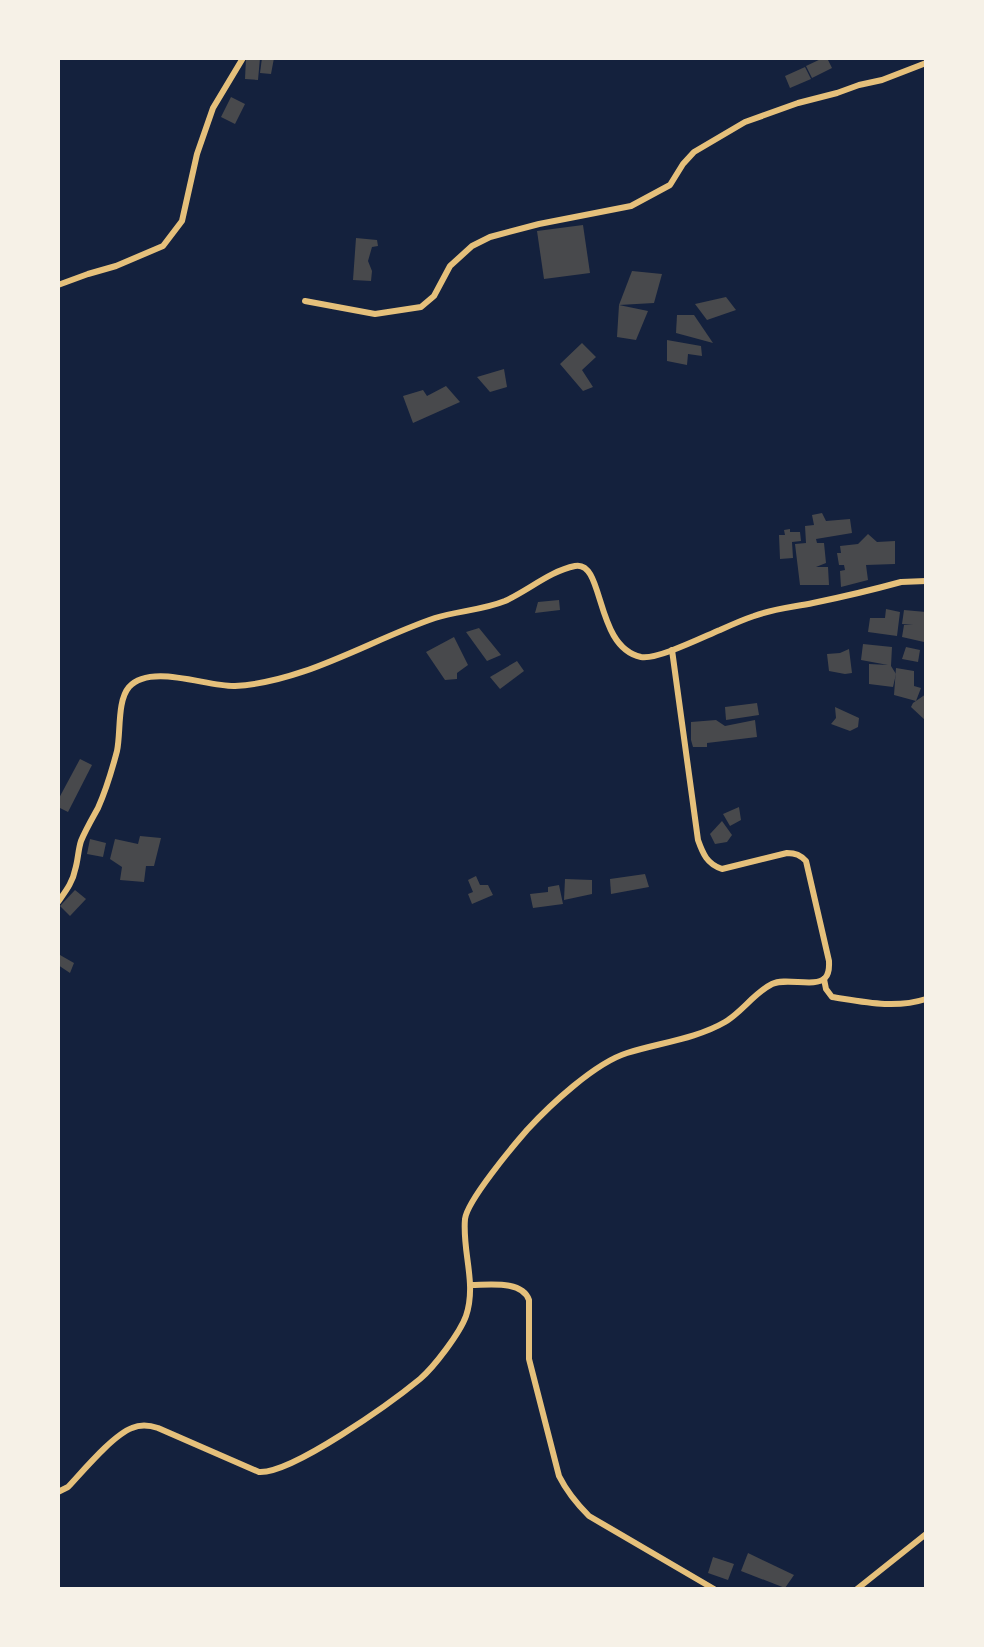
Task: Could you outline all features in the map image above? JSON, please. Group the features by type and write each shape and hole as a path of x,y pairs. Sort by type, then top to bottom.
{"street":[{"path":"58,285 163,246 182,221 197,154 213,108 243,58"},
{"path":"305,301 375,314 421,307 434,296 450,266 472,246 490,237 631,206 670,185 694,152 745,122 798,103 882,80 926,63"},
{"path":"58,902 74,875 81,842 99,805 114,761 122,700 129,687 137,681 154,676 236,686 278,678 315,668 438,617 502,602 548,577 581,565 594,578 614,639 628,651 642,657 672,650 756,615 901,582 926,581"},
{"path":"58,1492 68,1487 121,1434 139,1426 158,1428 259,1472 280,1469 339,1437 421,1378 460,1327 466,1317 471,1285 465,1220 472,1203 539,1118 593,1070 624,1054 726,1022 775,982 817,981 828,975 829,961 806,861 800,855 787,853 722,869 713,866 703,852 698,840 672,650"},
{"path":"824,979 832,997 881,1005 926,999"},
{"path":"471,1285 511,1287 527,1294 529,1359 559,1476 577,1504 589,1516 714,1589"},
{"path":"857,1589 926,1534"}],"building":[{"path":"246,58 260,58 258,80 245,79"},
{"path":"262,58 274,58 271,74 260,73"},
{"path":"827,58 832,68 812,78 806,66"},
{"path":"805,67 811,79 790,88 785,76"},
{"path":"231,97 245,104 235,124 221,117"},
{"path":"583,225 590,273 544,279 537,231"},
{"path":"356,238 377,240 378,246 372,247 368,261 372,271 371,281 353,280"},
{"path":"632,271 662,274 654,303 619,305"},
{"path":"726,297 736,310 707,320 695,304"},
{"path":"619,305 648,311 636,340 617,337"},
{"path":"677,315 694,315 713,343 676,333"},
{"path":"667,340 701,346 702,356 688,354 687,365 667,361"},
{"path":"582,343 596,357 582,370 593,387 583,391 560,364"},
{"path":"504,369 507,387 490,392 477,377"},
{"path":"446,386 460,402 413,423 403,396 423,390 427,396"},
{"path":"822,513 826,521 850,519 852,533 816,539 817,543 824,543 826,563 816,567 828,567 829,585 800,585 795,544 806,543 805,526 814,525 812,515"},
{"path":"790,529 790,532 800,532 801,541 792,542 793,558 780,559 779,535 785,535 784,530"},
{"path":"868,534 877,542 895,541 895,564 866,565 868,580 841,587 840,571 845,570 844,565 839,565 837,553 841,553 840,546 858,544"},
{"path":"559,600 560,610 535,613 538,602"},
{"path":"886,609 900,612 897,636 868,632 870,618 885,618"},
{"path":"904,610 926,612 924,642 902,637 904,625 913,625 902,624"},
{"path":"479,628 501,655 487,661 466,632"},
{"path":"454,637 468,665 457,673 457,679 445,680 426,652"},
{"path":"863,644 892,647 891,666 896,674 893,687 869,684 869,664 888,665 861,660"},
{"path":"906,647 920,650 918,662 902,659"},
{"path":"849,649 852,673 829,671 827,654"},
{"path":"517,661 524,671 500,689 490,677"},
{"path":"896,668 914,671 914,686 921,688 916,701 894,695"},
{"path":"926,694 926,721 911,707"},
{"path":"757,703 759,715 726,720 725,707"},
{"path":"835,707 859,718 858,727 850,731 831,724 836,718"},
{"path":"716,720 725,726 755,720 757,737 693,747 691,722"},
{"path":"80,759 92,765 68,812 58,807 58,800"},
{"path":"739,807 741,820 730,826 723,814"},
{"path":"722,821 732,835 727,842 715,844 710,834"},
{"path":"140,836 161,838 154,866 146,866 144,882 120,880 122,867 110,859 115,839 138,844"},
{"path":"90,839 106,843 103,857 87,854"},
{"path":"645,874 649,887 611,894 610,879"},
{"path":"476,876 480,885 488,885 493,895 472,904 468,894 473,892 468,880"},
{"path":"565,879 592,880 592,894 564,900"},
{"path":"559,885 563,904 533,908 530,894 548,892 548,887"},
{"path":"75,890 86,899 70,916 60,906"},
{"path":"60,955 74,963 70,973 58,965"},
{"path":"748,1553 794,1575 785,1588 741,1571"},
{"path":"713,1557 734,1564 728,1580 708,1573"}]}
